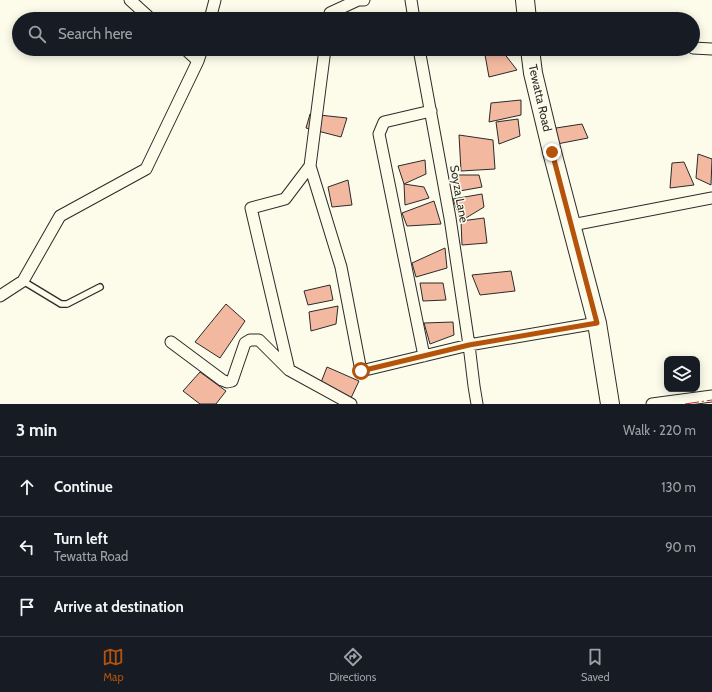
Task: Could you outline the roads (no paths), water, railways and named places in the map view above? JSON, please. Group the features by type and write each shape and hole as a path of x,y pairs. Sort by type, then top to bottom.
{"main road":[{"path":"525,0 526,12"},
{"name":"Tewatta Road","path":"531,56 533,73 547,130 597,323 610,404"}],"street":[{"path":"130,0 143,12"},
{"path":"212,12 216,0"},
{"path":"332,12 358,0 364,0"},
{"path":"411,0 413,12"},
{"path":"700,48 712,49"},
{"path":"193,56 198,61"},
{"path":"0,296 23,281 60,216 146,169 200,56"},
{"path":"324,56 310,166 341,267 361,371 469,345 597,323"},
{"name":"Soyza Lane","path":"421,56 450,218 477,404"},
{"path":"424,356 379,134 384,122 431,111"},
{"path":"289,370 251,208 285,199 310,166"},
{"path":"572,225 712,198"},
{"path":"171,342 222,380 227,382 232,381 245,343 250,340 259,340 289,370 351,404"},
{"path":"652,404 712,396"}],"lane":[{"path":"23,281 62,304 67,304 100,287"}]}
